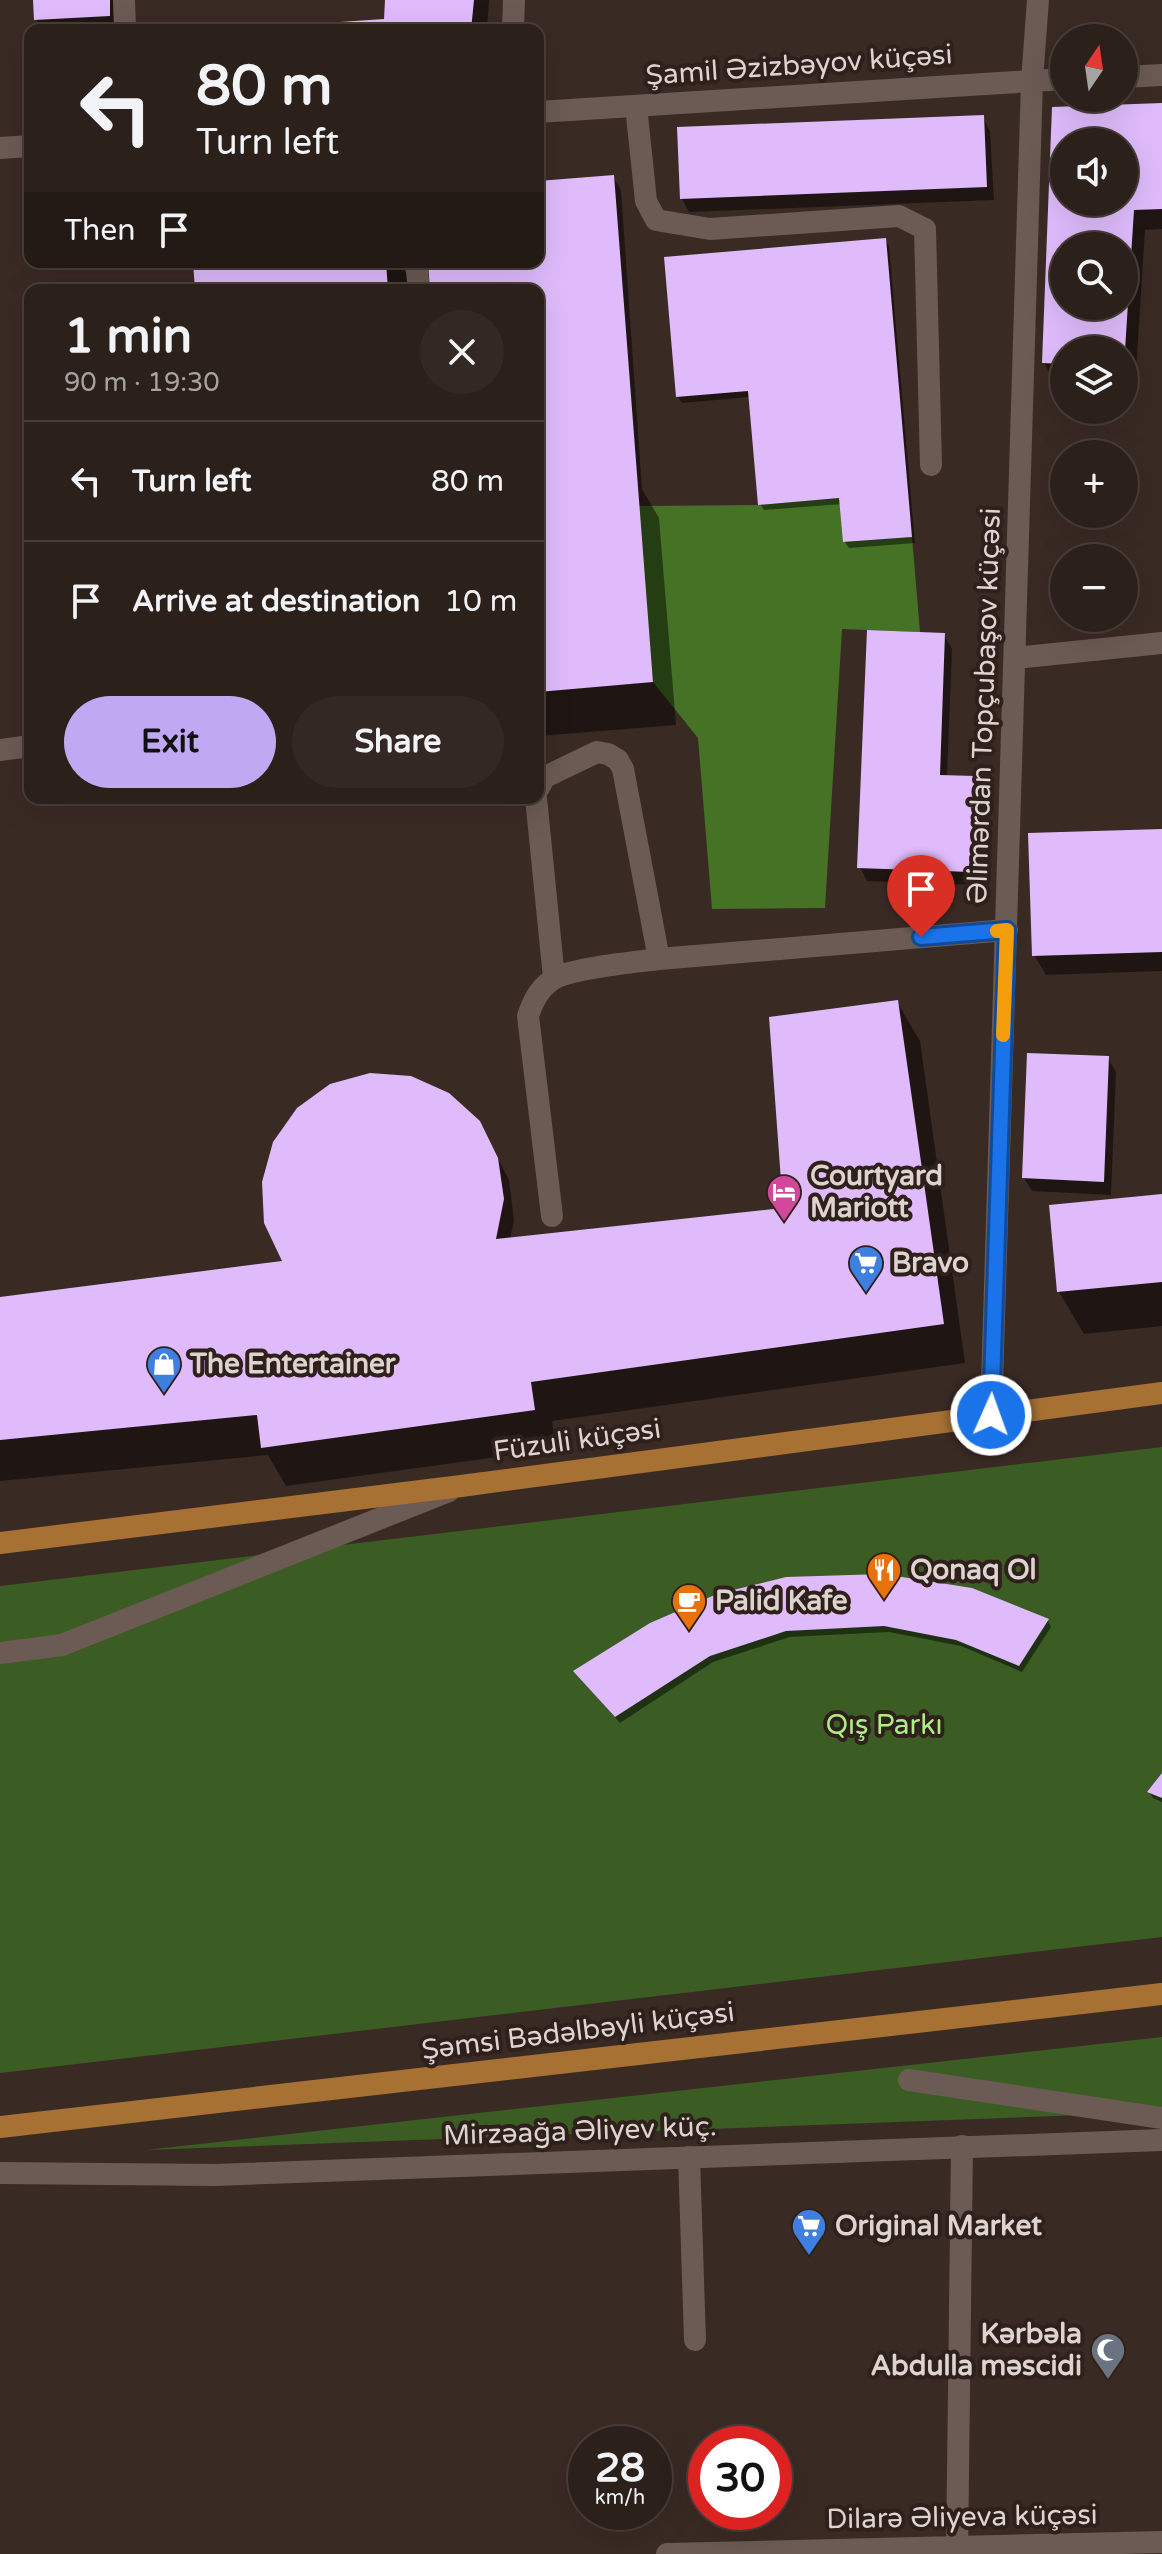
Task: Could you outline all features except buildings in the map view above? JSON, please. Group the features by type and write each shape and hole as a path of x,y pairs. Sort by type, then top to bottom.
{"main road":[{"name":"Füzuli küçəsi","path":"0,1543 461,1486 1162,1393"},
{"name":"Şəmsi Bədəlbəyli küçəsi","path":"0,2127 1162,1994"}],"street":[{"path":"124,0 125,24"},
{"path":"513,24 514,0"},
{"name":"Əlimərdan Topçubaşov küçəsi","path":"991,1415 1032,81 1038,0"},
{"path":"1138,76 1162,75"},
{"name":"Şamil Əzizbəyov küçəsi","path":"544,112 1050,80"},
{"path":"636,106 646,201 656,220 710,229 899,216 925,229 931,465"},
{"path":"0,148 24,146"},
{"path":"1015,658 1162,643"},
{"path":"0,750 24,747"},
{"path":"544,779 597,752 618,760 623,769 659,959"},
{"path":"537,804 554,978"},
{"path":"552,1216 528,1016 533,999 554,978 606,965 659,959 1007,930"},
{"path":"0,1653 62,1645 461,1486"},
{"path":"909,2080 1162,2118"},
{"name":"Mirzəağa Əliyev küç.","path":"0,2173 216,2175 1162,2140"},
{"path":"957,2551 962,2146"},
{"path":"689,2157 695,2340"},
{"name":"Dilarə Əliyeva küçəsi","path":"667,2554 957,2551 1162,2542"}],"green space":[{"path":"839,498 844,542 912,537 920,632 842,629 825,908 712,909 698,738 653,682 638,506 758,505"},
{"name":"Qış Parkı","path":"1162,1447 1162,1937 0,2073 0,1586"},
{"path":"1162,2037 1162,2112 146,2150"}],"slow traffic":[{"path":"997,931 1007,930 1003,1035"}],"place":[{"name":"Courtyard Mariott","path":"784,1223"},
{"name":"Bravo","path":"866,1294"},
{"name":"The Entertainer","path":"164,1395"},
{"name":"Qonaq Ol","path":"884,1601"},
{"name":"Palid Kafe","path":"689,1632"},
{"name":"Original Market","path":"809,2257"},
{"name":"Kərbəla Abdulla məscidi","path":"1108,2381"}],"route":[{"path":"921,937 1007,930 991,1415"}]}
